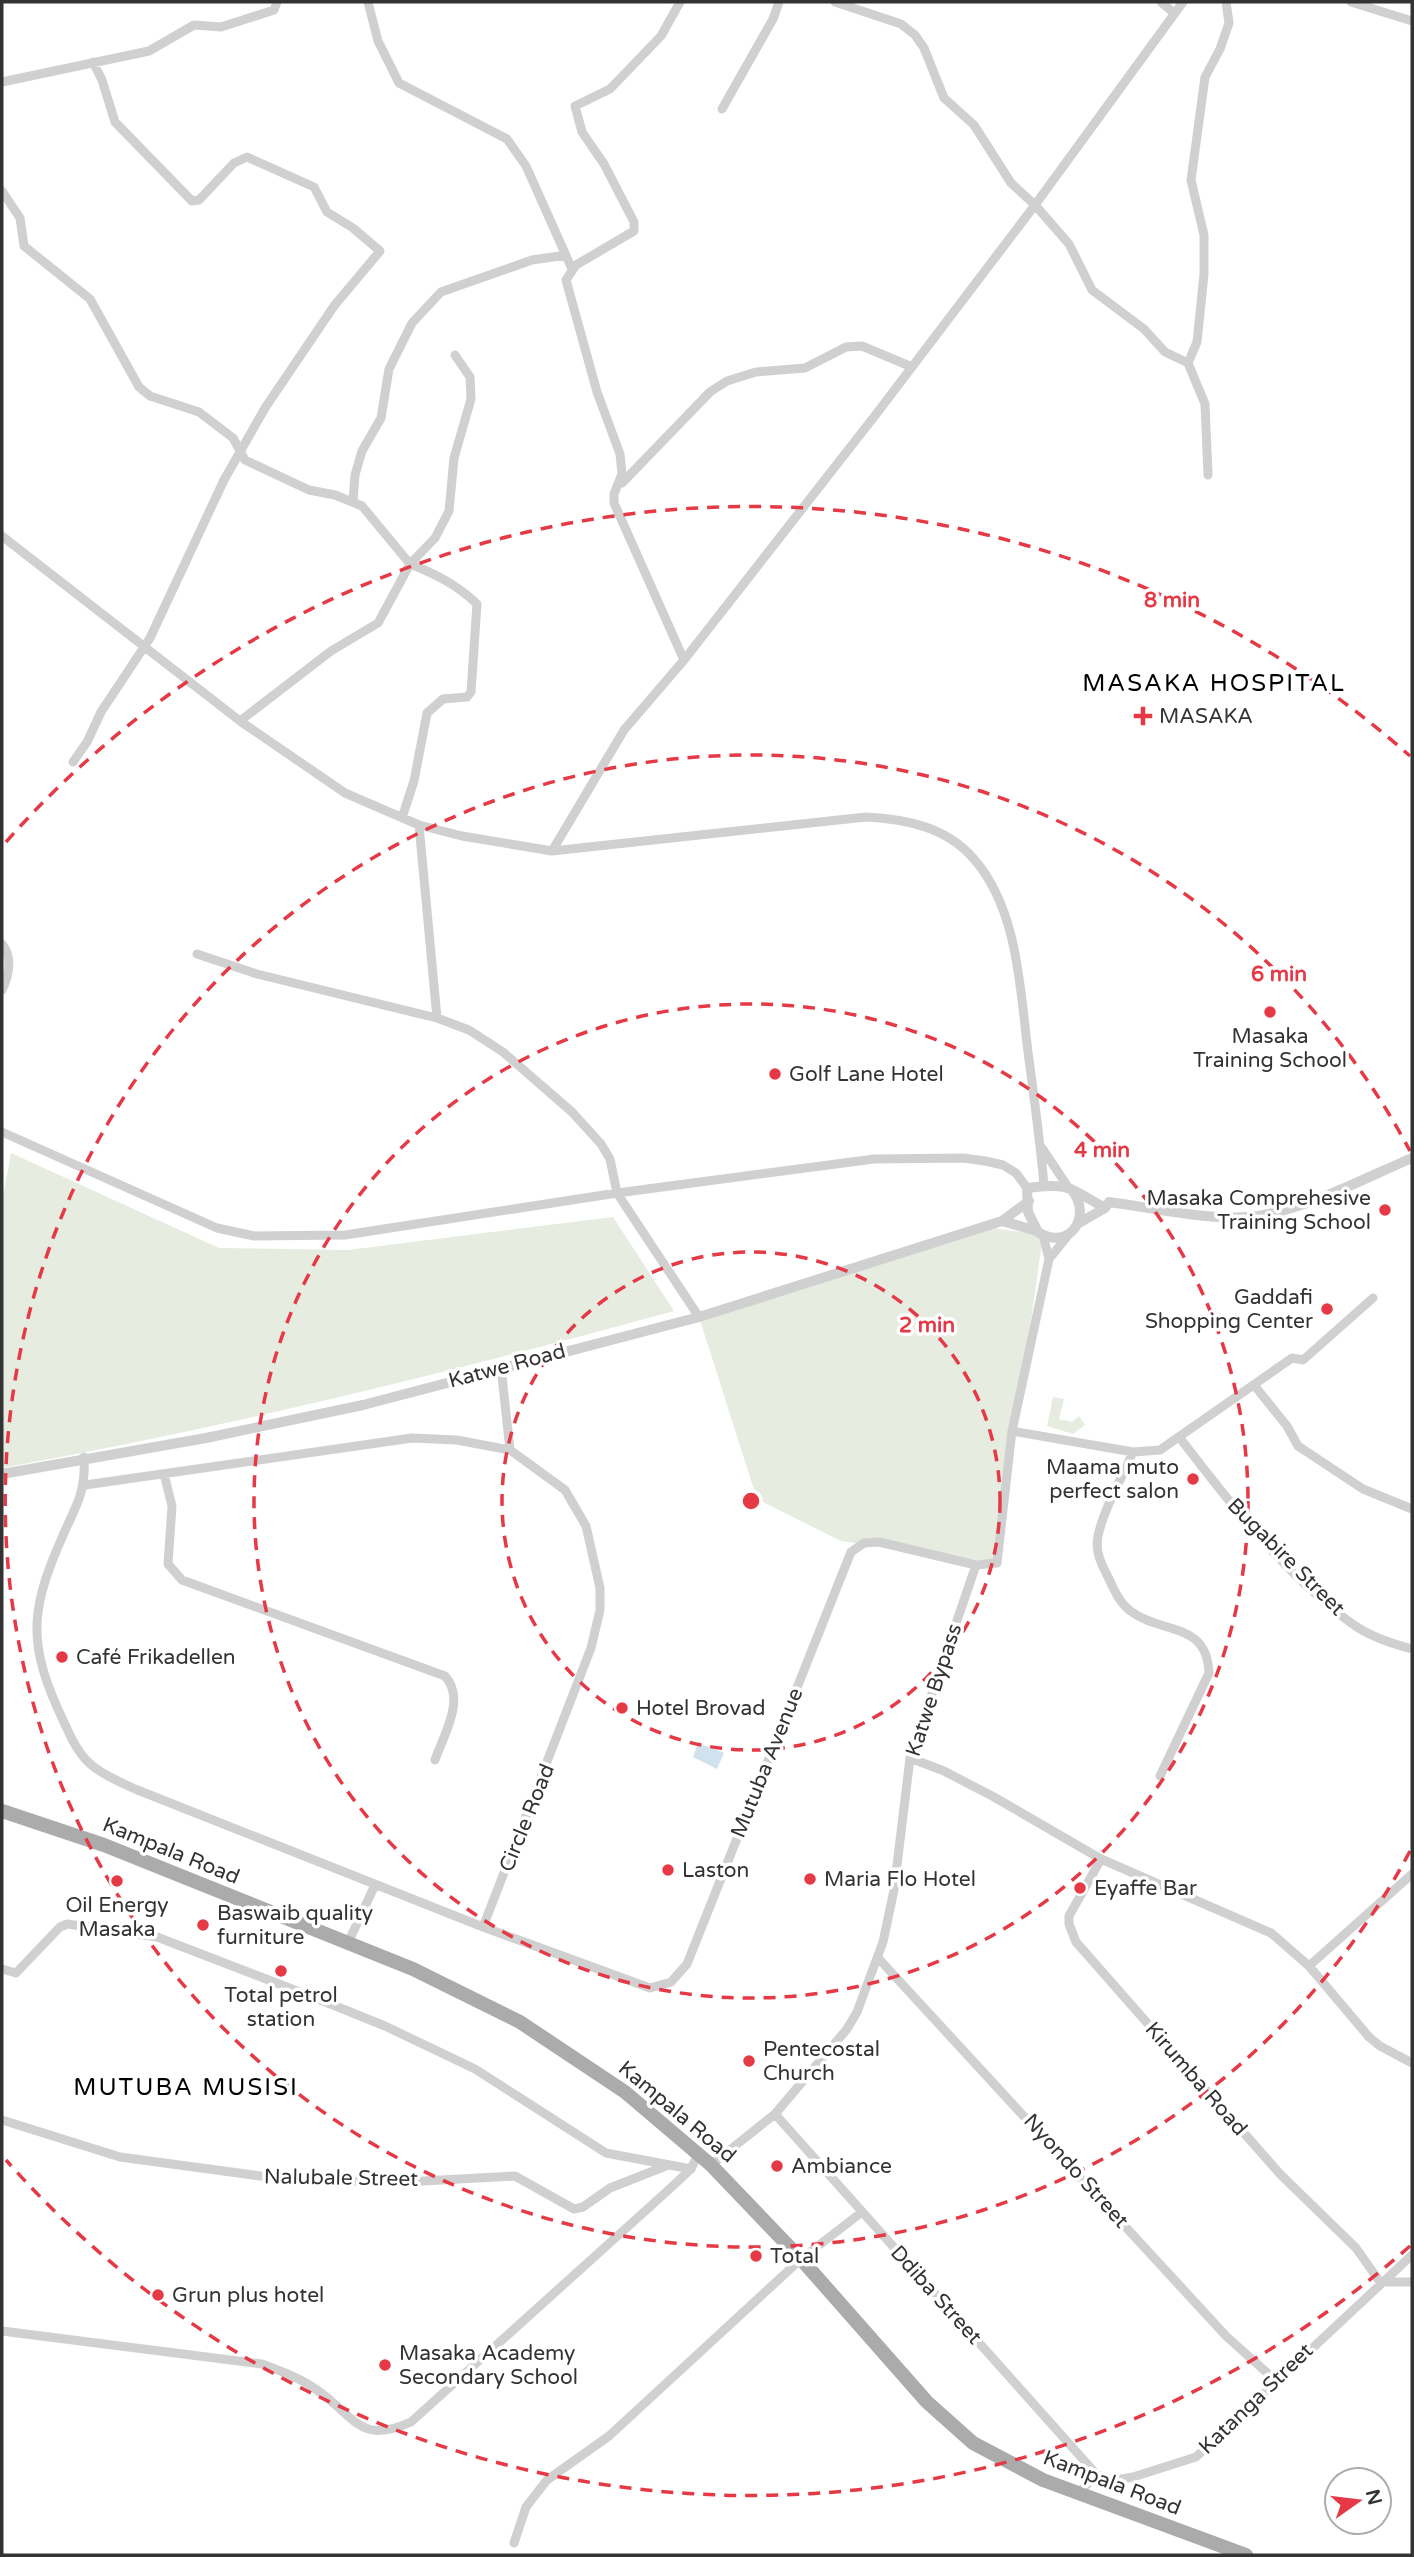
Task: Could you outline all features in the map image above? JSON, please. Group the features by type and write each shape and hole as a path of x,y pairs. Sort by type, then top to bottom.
{"main road":[{"name":"Kampala Road","path":"2,1811 104,1845 347,1945 413,1969 520,2022 625,2092 710,2165 801,2259 952,2427 990,2454 1077,2494 1246,2555"}],"street":[{"path":"2,82 149,51 194,25 221,27 274,10 277,2"},
{"path":"368,2 378,41 399,83 507,139 526,166 572,269"},
{"path":"680,2 661,36 611,89 575,106 582,132 604,164 634,222 634,231 572,269 566,280 577,327 620,454 622,474 614,503 684,660"},
{"path":"722,109 773,19 779,2"},
{"path":"835,2 901,24 915,35 924,48 944,98 974,125 1011,183 1035,205 1069,244 1092,290 1144,329 1165,352 1188,363 1205,404 1208,475"},
{"path":"1161,2 1174,13"},
{"path":"552,851 624,730 684,660 912,367 1035,205 1183,2"},
{"path":"1188,363 1197,342 1205,274 1204,235 1191,180 1205,77 1229,23 1226,2"},
{"path":"1351,2 1412,21"},
{"path":"73,762 144,645 240,452 265,408 334,306 380,251 353,228 327,212 314,187 247,158 234,163 199,200 192,201 115,122 102,80 93,62"},
{"path":"2,191 20,218 24,246 90,299 139,387 150,396 199,412 233,438 244,460 309,489 353,501 374,519 410,565 437,575 463,591 477,604 475,665 471,692 467,697 443,699 426,713 414,781 402,818"},
{"path":"353,501 355,475 362,451 381,418 389,369 412,323 442,292 532,260 566,255"},
{"path":"616,490 710,393 727,381 756,372 805,368 846,346 862,346 912,367"},
{"path":"240,721 331,651 377,623 410,565 443,527 449,511 454,458 471,399 470,377 455,355"},
{"path":"2,536 240,721 345,793 419,825 462,836 552,851 866,817 894,818 921,825 950,838 974,859 995,891 1011,937 1044,1185"},
{"path":"402,553 422,550"},
{"path":"419,825 437,1018"},
{"path":"2,944 9,965 2,990"},
{"path":"197,954 257,974 437,1018 469,1030 503,1052 572,1112 601,1144 610,1159 617,1193 699,1317"},
{"path":"2,1132 217,1228 254,1236 345,1235 617,1193 874,1159 963,1158 1003,1165 1016,1173 1027,1188 1031,1223 1040,1233 1049,1259"},
{"path":"1041,1147 1079,1199 1082,1211 1079,1223"},
{"path":"976,1565 997,1563 1012,1431 1049,1259 1079,1223 1105,1208 1109,1202 1228,1217 1257,1216 1304,1204 1412,1158"},
{"path":"1027,1188 1056,1183 1105,1208"},
{"name":"Katwe Road","path":"2,1474 84,1457 206,1438 363,1405 699,1317 1002,1221 1029,1201"},
{"path":"1002,1221 1057,1238 1070,1233"},
{"path":"1012,1431 1133,1452 1160,1450 1292,1358 1303,1360 1373,1298"},
{"path":"501,1367 510,1450"},
{"path":"1254,1385 1287,1426 1298,1446 1363,1489 1412,1509"},
{"name":"Circle Road","path":"85,1485 412,1438 457,1440 510,1450 565,1490 586,1526 600,1588 600,1610 591,1648 558,1740 483,1927"},
{"name":"Bugabire Street","path":"1180,1438 1237,1512 1321,1598 1357,1627 1382,1640 1412,1649"},
{"path":"1133,1452 1098,1533 1098,1559 1126,1608 1135,1615 1184,1632 1203,1648 1208,1658 1209,1673 1160,1776"},
{"path":"84,1457 85,1485 58,1546 36,1617 35,1632 47,1685 83,1759 94,1770 135,1789 483,1927"},
{"path":"164,1474 172,1506 168,1564 182,1580 445,1676 453,1685 456,1697 435,1760"},
{"name":"Mutuba Avenue","path":"483,1927 650,1988 671,1982 687,1964 851,1552 864,1543 879,1542 976,1565"},
{"name":"Katwe Bypass","path":"710,2165 775,2114 847,2029 879,1959 894,1890 910,1758 976,1565"},
{"path":"910,1758 944,1771 984,1792 1101,1859 1271,1933 1309,1966 1369,2037 1412,2063"},
{"name":"Kirumba Road","path":"1101,1859 1069,1916 1076,1942 1280,2174 1356,2248 1380,2282"},
{"path":"1309,1966 1412,1874"},
{"path":"347,1945 375,1885"},
{"path":"2,1969 16,1973 60,1927 67,1924 157,1937 385,2025 475,2069 606,2153 691,2169"},
{"name":"Nyondo Street","path":"879,1959 1226,2336 1275,2380"},
{"name":"Ddiba Street","path":"775,2114 1097,2475"},
{"name":"Nalubale Street","path":"2,2120 120,2157 290,2180 404,2182 515,2176 575,2209 583,2207 610,2188 668,2165"},
{"path":"2,2331 262,2364 318,2390 364,2429 381,2433 395,2430 411,2422 691,2169 698,2154"},
{"path":"514,2543 526,2507 547,2480 609,2435 801,2259 862,2212"},
{"name":"Katanga Street","path":"1097,2475 1115,2480 1133,2477 1196,2457 1275,2380 1412,2255"},
{"path":"1380,2282 1412,2282"},
{"path":"1077,2494 1097,2475"}],"shaded area":[{"path":"11,1153 219,1248 348,1250 613,1217 674,1311 340,1397 171,1435 2,1468 2,1202"},
{"path":"985,1227 1043,1235 997,1563 841,1541 757,1499 699,1317"},
{"path":"1053,1397 1064,1399 1059,1419 1072,1422 1079,1416 1085,1425 1073,1434 1047,1426"}],"water":[{"path":"698,1743 724,1753 717,1769 693,1757"}],"place":[{"name":"MASAKA","path":"1143,716"},
{"name":"Masaka Training School","path":"1270,1012"},
{"name":"Golf Lane Hotel","path":"775,1074"},
{"name":"Masaka Comprehesive Training School","path":"1385,1210"},
{"name":"Gaddafi Shopping Center","path":"1327,1309"},
{"name":"Maama muto perfect salon","path":"1193,1479"},
{"name":"Café Frikadellen","path":"62,1657"},
{"name":"Hotel Brovad","path":"622,1708"},
{"name":"Laston","path":"668,1870"},
{"name":"Maria Flo Hotel","path":"810,1879"},
{"name":"Oil Energy Masaka","path":"117,1881"},
{"name":"Eyaffe Bar","path":"1080,1888"},
{"name":"Baswaib quality furniture","path":"203,1925"},
{"name":"Total petrol station","path":"281,1971"},
{"name":"Pentecostal Church","path":"749,2061"},
{"name":"Ambiance","path":"777,2166"},
{"name":"Total","path":"756,2256"},
{"name":"Grun plus hotel","path":"158,2295"},
{"name":"Masaka Academy Secondary School","path":"385,2365"}],"district":[{"name":"MASAKA HOSPITAL","path":"1214,683"},
{"name":"MUTUBA MUSISI","path":"186,2087"}]}
